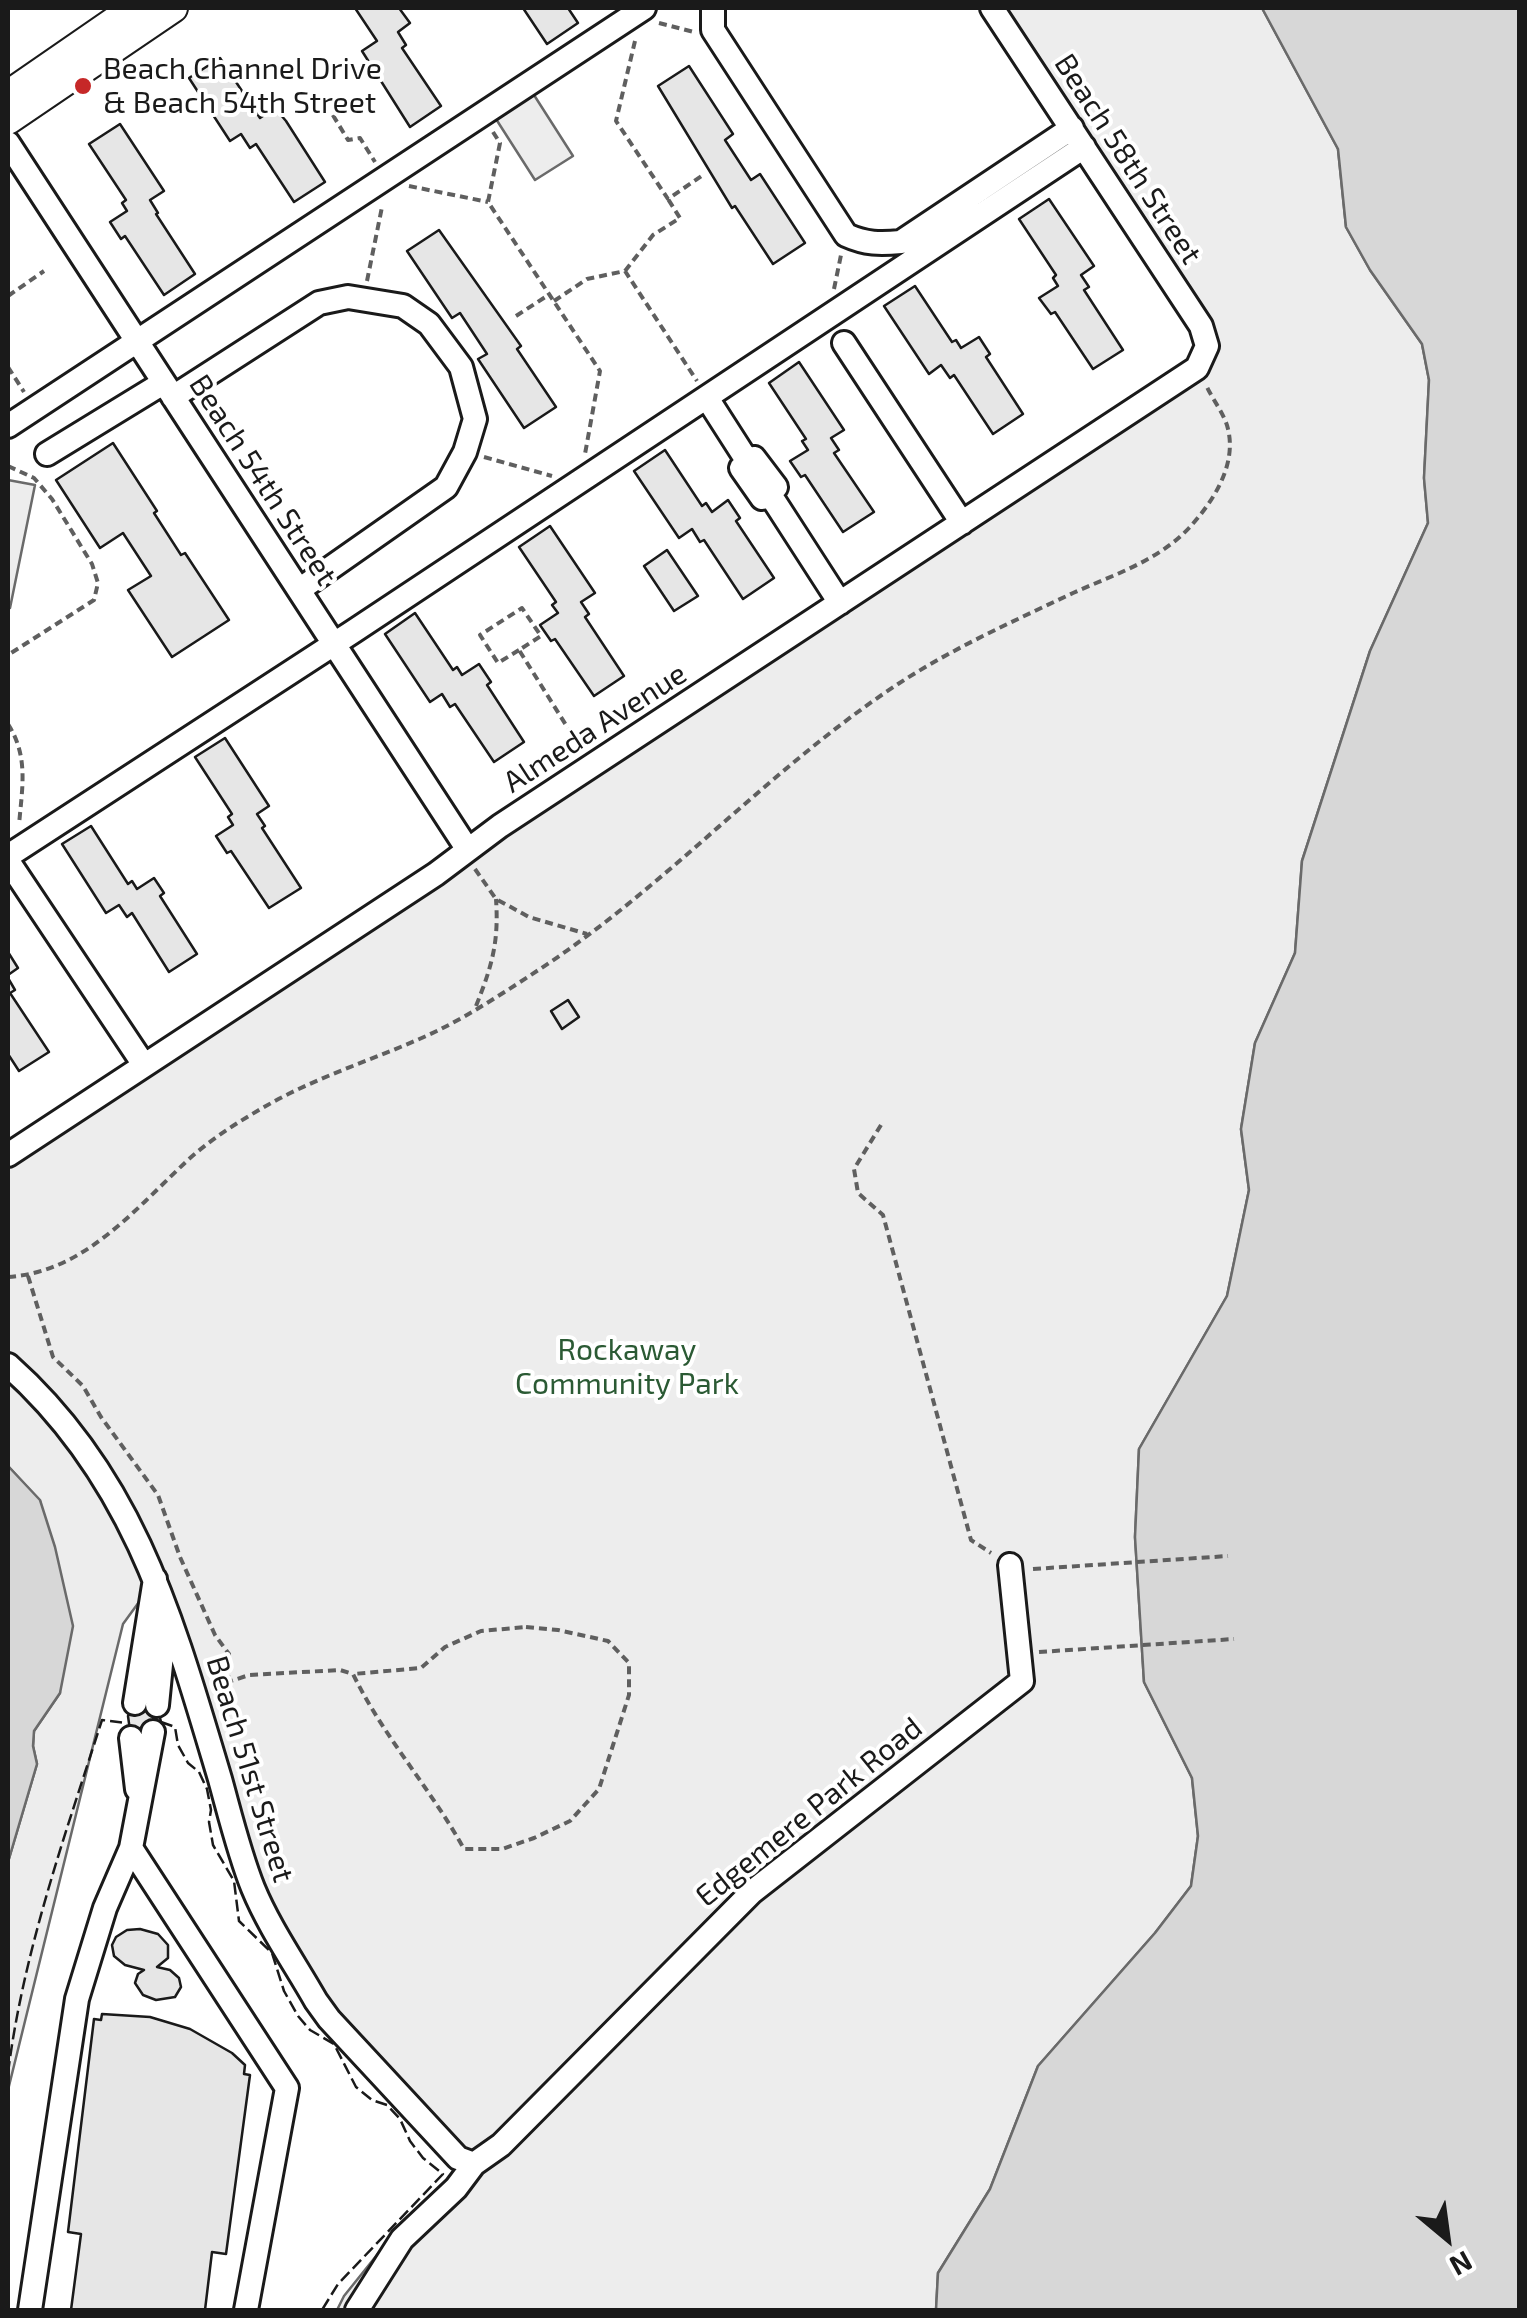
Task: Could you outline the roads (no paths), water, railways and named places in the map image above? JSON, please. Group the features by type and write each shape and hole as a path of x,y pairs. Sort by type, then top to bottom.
{"main road":[{"path":"8,95 134,8"},
{"path":"8,120 173,8"}],"street":[{"name":"Beach 58th Street","path":"992,8 1201,326 1206,346 1198,368"},
{"path":"8,426 640,10"},
{"path":"713,19 846,235 875,245 901,242 1078,138"},
{"path":"144,1065 10,856 836,312 1078,138"},
{"name":"Beach 54th Street","path":"8,144 468,850"},
{"path":"48,454 319,303 348,297 403,306 429,324 453,355 470,392 475,420 465,452 446,488 432,500 299,590"},
{"path":"844,343 962,523"},
{"name":"Almeda Avenue","path":"8,1154 1198,368"},
{"path":"708,398 748,462 740,468 758,497 769,493 840,603"},
{"name":"Beach 51st Street","path":"8,1365 53,1408 78,1439 125,1515 167,1608 252,1886 316,2001 328,2019 458,2158 474,2164"},
{"name":"Edgemere Park Road","path":"474,2164 501,2145 752,1892 1022,1681 1010,1568"},
{"path":"155,1579 146,1704 167,1608"},
{"path":"30,2310 77,1999 105,1908 131,1848 138,1797 130,1748 142,1735"},
{"path":"131,1848 287,2088 246,2310"},
{"path":"357,2310 402,2238 456,2188 474,2164"}],"place":[{"name":"Beach Channel Drive & Beach 54th Street","path":"83,86"}],"park label":[{"name":"Rockaway Community Park","path":"627,1367"}]}
